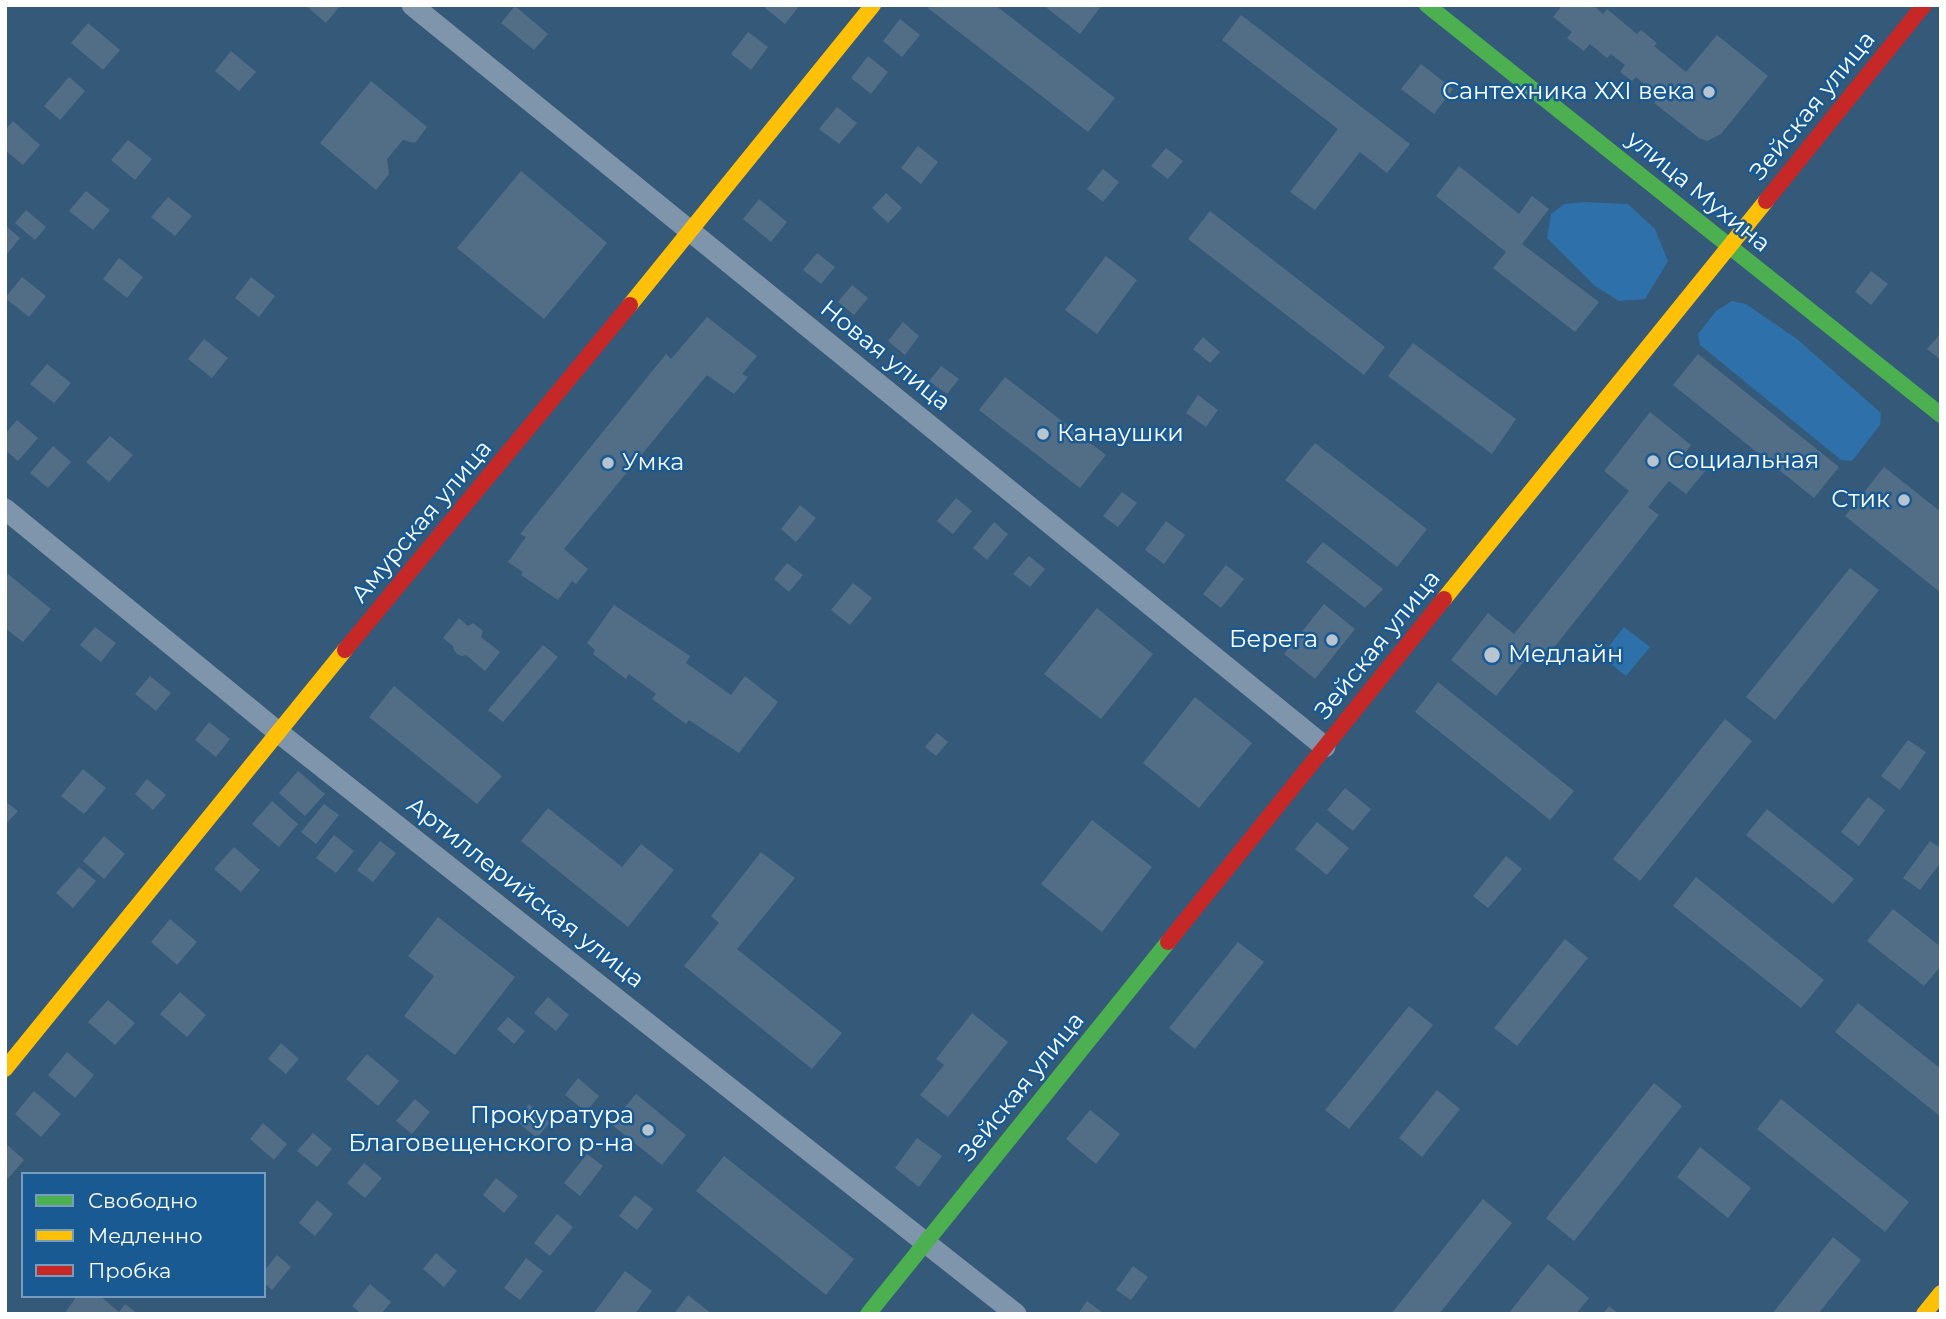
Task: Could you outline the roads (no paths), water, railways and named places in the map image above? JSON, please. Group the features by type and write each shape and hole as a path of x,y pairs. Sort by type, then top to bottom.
{"street":[{"name":"Новая улица","path":"412,5 1325,747"},
{"name":"Амурская улица","path":"5,1069 278,732 691,232 873,5"},
{"name":"улица Мухина","path":"1427,5 1941,415"},
{"name":"Зейская улица","path":"868,1314 1924,5"},
{"name":"Артиллерийская улица","path":"5,509 278,732 1016,1314"},
{"path":"1924,1314 1941,1293"}],"place":[{"name":"Сантехника XXI века","path":"1709,92"},
{"name":"Канаушки","path":"1043,434"},
{"name":"Социальная","path":"1653,461"},
{"name":"Умка","path":"608,463"},
{"name":"Стик","path":"1904,500"},
{"name":"Берега","path":"1332,640"},
{"name":"Медлайн","path":"1492,655"},
{"name":"Прокуратура Благовещенского р-на","path":"648,1130"}]}
